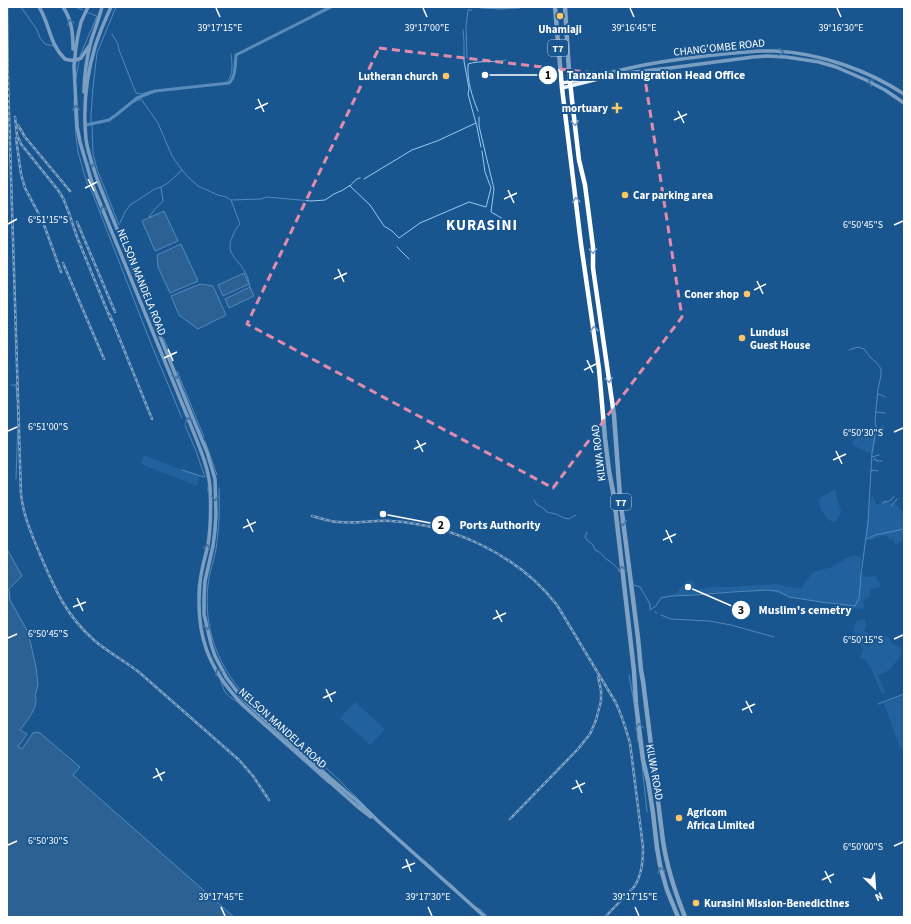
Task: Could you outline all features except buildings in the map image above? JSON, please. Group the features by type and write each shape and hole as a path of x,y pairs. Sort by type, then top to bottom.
{"highway":[{"name":"KILWA ROAD","path":"555,7 562,88 599,369 605,438 614,498 642,753 653,813 660,865 667,890 678,917"},
{"name":"KILWA ROAD","path":"565,7 570,84 579,160 585,185 593,247 594,268 614,415 620,497 638,638 640,670 643,681 666,862 685,917"}],"main road":[{"path":"39,7 43,13 54,46 65,59 71,61 81,58 91,42"},
{"path":"63,7 68,16 72,30 74,66"},
{"name":"NELSON MANDELA ROAD","path":"88,7 81,22 74,66 77,126 80,142 91,180 190,425 209,478 210,529 200,582 199,597 199,616 202,634 208,652 215,669 227,687 243,705 358,807 379,822"},
{"name":"NELSON MANDELA ROAD","path":"111,7 95,46 89,74 85,112 86,140 98,184 207,452 214,479 216,514 215,530 205,581 204,614 215,656 234,690 484,917"},
{"path":"85,112 85,73 91,42 102,8"},
{"name":"CHANG'OMBE ROAD","path":"579,82 632,67 688,58 731,53 776,51 832,60 870,75 904,94"},
{"name":"CHANG'OMBE ROAD","path":"562,88 579,82 634,72 766,56 786,57 836,66 885,90 904,103"},
{"path":"570,76 572,79 579,82 572,93"},
{"name":"CHANG'OMBE ROAD","path":"562,83 570,84"}],"street":[{"path":"86,125 109,120 137,98 155,91 229,83 233,78 236,55 331,7"},
{"path":"481,7 520,7"}],"highlighted area":[{"path":"379,48 645,79 682,317 553,488 247,324"}],"shaded area":[{"path":"164,211 178,241 155,251 142,221"},
{"path":"181,244 198,281 170,293 158,267 157,255"},
{"path":"244,273 249,284 223,296 218,285"},
{"path":"200,284 213,286 226,315 198,329 179,315 171,296"},
{"path":"250,287 254,296 229,308 225,299"},
{"path":"884,425 883,434 882,431 877,434 873,453 851,445 856,438"},
{"path":"144,455 182,470 200,475 197,486 141,464"},
{"path":"835,489 841,512 836,521 832,522 826,517 820,508 819,500"},
{"path":"872,495 876,505 884,501 895,503 902,511 904,517 904,537 901,542 895,544 892,538 892,541 885,535 871,540 865,539"},
{"path":"7,549 22,576 9,589 10,600 28,632 36,667 38,685 34,709 20,730 27,734 18,747 22,749 33,733 40,733 80,767 73,775 234,917 7,917"},
{"path":"855,555 861,557 860,574 867,577 876,576 877,581 881,585 871,589 869,597 863,601 864,608 861,609 789,597 766,590 671,595 661,598 662,597 678,593 686,582 693,580 695,586 694,590 710,587 777,584 801,588 813,572 832,567"},
{"path":"865,619 866,625 864,631 868,633 870,641 877,642 884,636 889,637 892,644 898,647 901,651 899,659 886,672 878,675 885,692 882,694 866,660 860,658 863,650 854,633 854,627 857,621"},
{"path":"904,695 904,751 900,748 884,703"},
{"path":"355,702 385,729 370,745 340,718"}],"waterway":[{"path":"21,7 45,44 54,46"},
{"path":"75,7 83,10"},
{"path":"91,122 97,53 116,7"},
{"path":"312,15 328,7"},
{"path":"467,58 466,26 468,10 472,10"},
{"path":"80,56 97,16 86,12"},
{"path":"463,30 464,42"},
{"path":"112,34 118,44 136,93 142,94 151,91"},
{"path":"464,43 464,61 469,89 468,94 481,147"},
{"path":"227,81 232,72 231,54"},
{"path":"478,111 470,88 468,64 506,60"},
{"path":"76,78 79,61"},
{"path":"134,102 141,99 158,123 172,156 182,170 168,183 161,187 163,201 149,217 151,217"},
{"path":"74,101 78,152 87,183 92,192 150,341 182,418"},
{"path":"479,117 479,126 494,189 491,212 505,220"},
{"path":"364,179 412,150 437,141 476,123"},
{"path":"92,125 93,154 97,169 119,225"},
{"path":"350,186 370,205 384,226 399,238 420,223 469,202 486,207 491,188 485,172 482,151"},
{"path":"182,170 198,186 231,200 261,199 267,197 311,201 325,200 350,186 360,178"},
{"path":"120,223 130,205 155,189 161,187"},
{"path":"231,200 240,224 235,231 230,247 233,255 246,274 250,287"},
{"path":"122,233 128,246"},
{"path":"397,247 409,259"},
{"path":"131,254 162,331"},
{"path":"164,339 173,360"},
{"path":"650,610 657,605 661,598 671,596 767,590 778,591 789,597 855,606 859,598 868,523 872,453 876,429 875,420 881,369 864,349 858,347 849,350"},
{"path":"177,371 204,437"},
{"path":"11,385 16,385 17,400"},
{"path":"878,395 879,394 885,397"},
{"path":"16,479 18,420 17,405"},
{"path":"876,412 885,413"},
{"path":"185,425 205,477"},
{"path":"205,441 217,475"},
{"path":"872,457 879,455"},
{"path":"873,460 876,459 876,461 882,461"},
{"path":"182,470 204,477"},
{"path":"871,471 878,471"},
{"path":"219,488 218,533 210,571 207,602 211,633 222,662 239,689 250,701 336,777 383,824"},
{"path":"883,504 885,501 887,502 891,500 894,496"},
{"path":"891,506 897,499"},
{"path":"534,500 537,505 542,507 547,512 569,519 576,515"},
{"path":"867,539 875,535 904,529"},
{"path":"587,532 585,537 593,545 595,550 619,570"},
{"path":"198,585 198,598"},
{"path":"634,585 640,587 650,604 650,609"},
{"path":"661,615 671,619 709,621 731,625 774,637"},
{"path":"629,675 634,702"},
{"path":"221,681 224,691 228,695 329,784"},
{"path":"878,704 904,694"},
{"path":"636,721 638,742"},
{"path":"642,765 647,812"},
{"path":"421,858 434,869"},
{"path":"450,883 456,889"},
{"path":"476,907 488,917"}],"railway":[{"path":"7,7 21,494 28,523 55,589 68,611 76,621 95,641 140,673 239,760 253,776 269,800"},
{"path":"15,117 17,135 21,144 63,198 77,237 111,320"},
{"path":"18,125 25,137 70,191"},
{"path":"16,138 21,174 25,188 43,222 61,272"},
{"path":"77,222 115,312"},
{"path":"63,263 104,359"},
{"path":"110,315 152,419"},
{"path":"312,516 336,522 352,523 391,521 415,524 461,536 483,546 523,571 541,587 557,605 616,703 630,743 643,847 642,863 639,878 634,887 605,917"},
{"path":"510,819 578,749 590,734 596,720 601,701 601,690 598,677"}],"place":[{"name":"Uhamiaji","path":"560,16"},
{"name":"Tanzania Immigration Head Office","path":"485,75"},
{"name":"Lutheran church","path":"446,76"},
{"name":"mortuary","path":"617,108"},
{"name":"Car parking area","path":"625,195"},
{"name":"Coner shop","path":"747,294"},
{"name":"Lundusi Guest House","path":"742,338"},
{"name":"Ports Authority","path":"383,514"},
{"name":"Muslim's cemetry","path":"688,587"},
{"name":"Agricom Africa Limited","path":"679,818"},
{"name":"Kurasini Mission-Benedictines","path":"696,903"}],"district":[{"name":"KURASINI","path":"482,225"}]}
